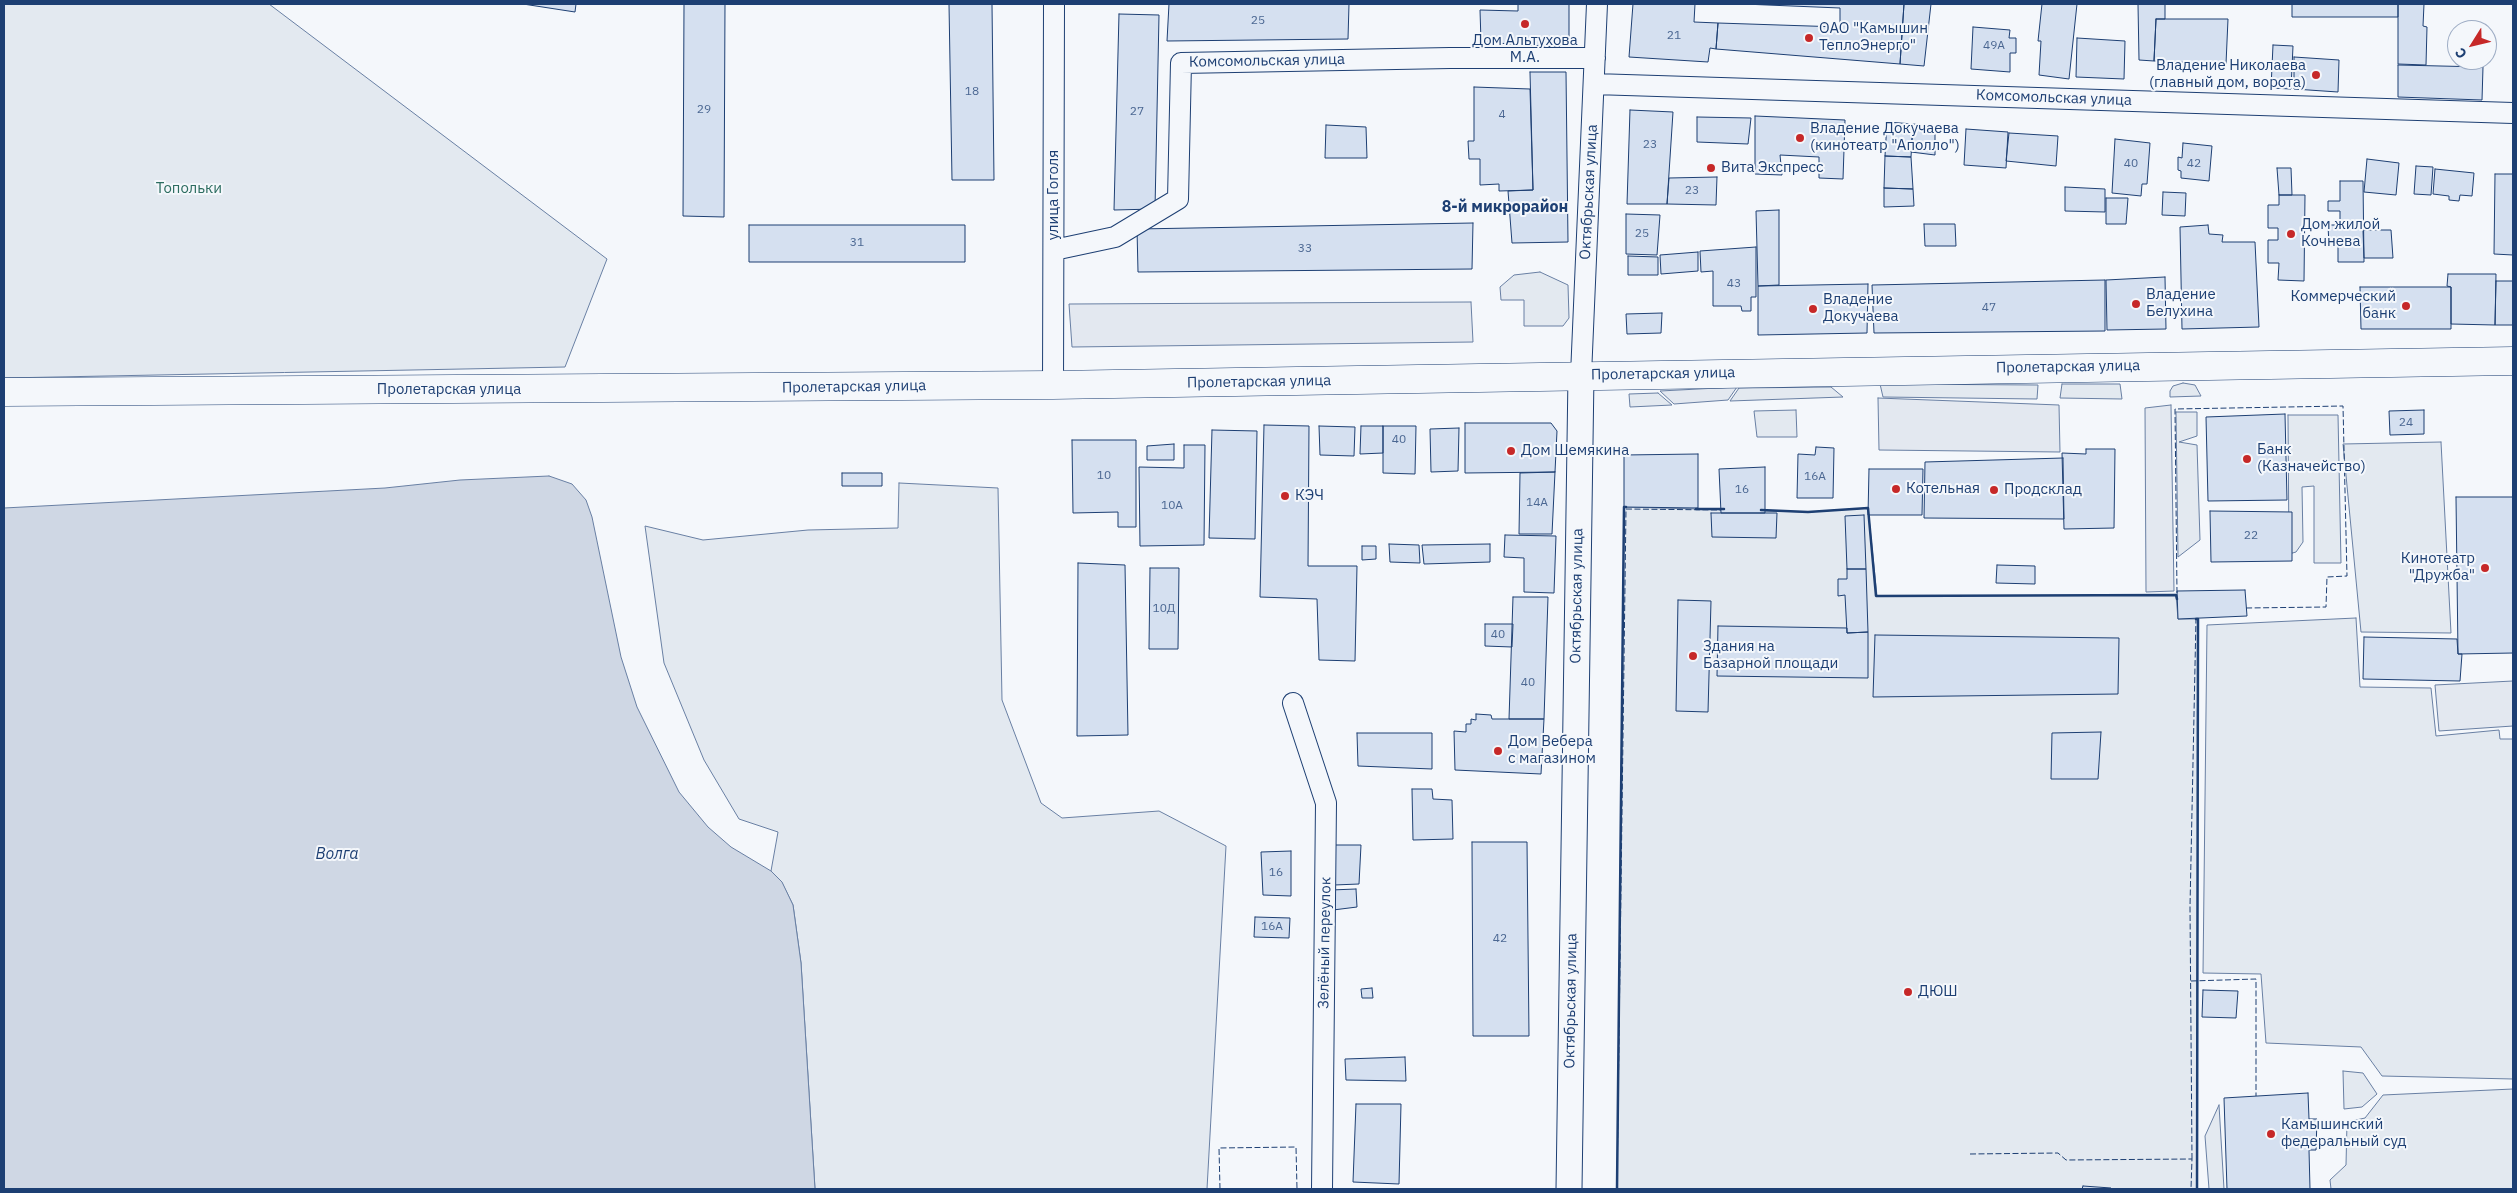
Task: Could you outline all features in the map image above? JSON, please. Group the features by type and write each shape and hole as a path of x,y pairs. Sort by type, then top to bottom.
{"main road":[{"name":"Пролетарская улица","path":"4,392 566,390 1054,385 2513,360"}],"street":[{"name":"улица Гоголя","path":"1054,4 1054,385"},
{"name":"Октябрьская улица","path":"1569,1189 1581,375 1597,4"},
{"name":"Комсомольская улица","path":"1054,250 1115,238 1178,199 1182,63 1440,58 1595,58"},
{"name":"Комсомольская улица","path":"1594,84 2513,113"},
{"name":"Зелёный переулок","path":"1292,702 1326,803 1322,1189"}],"green space":[{"name":"Топольки","path":"4,4 269,4 607,259 565,367 4,378"},
{"path":"1540,272 1568,285 1569,318 1563,326 1524,326 1524,300 1501,300 1500,287 1514,275"},
{"path":"2183,383 2195,385 2201,396 2170,397 2170,391 2173,386"},
{"path":"1880,384 2038,385 2037,399 1883,397"},
{"path":"2062,384 2120,384 2122,399 2060,398"},
{"path":"1831,387 1843,397 1730,401 1739,388"},
{"path":"1658,393 1672,405 1630,407 1629,394"},
{"path":"1796,410 1797,437 1757,437 1754,411"},
{"path":"2176,412 2197,412 2197,436 2179,442 2197,445 2200,540 2178,557"},
{"path":"2288,415 2338,415 2341,563 2314,563 2314,486 2302,487 2303,542 2296,552 2289,554"},
{"path":"2441,442 2451,633 2361,632 2343,444"},
{"path":"899,483 998,488 1002,700 1041,803 1062,818 1159,811 1226,846 1207,1189 815,1189 801,963 793,905 782,883 771,871 778,832 739,819 704,760 664,663 645,526 703,540 808,530 898,528"},
{"name":"ДЮШ","path":"1624,507 1808,512 1868,508 1877,596 2176,595 2178,619 2198,619 2197,1189 1617,1189"},
{"path":"2356,618 2360,687 2431,688 2436,736 2499,730 2500,739 2513,739 2513,1079 2382,1076 2361,1047 2266,1043 2261,974 2203,973 2207,625"},
{"path":"2343,1071 2363,1073 2377,1094 2362,1107 2344,1109"},
{"path":"2513,1089 2513,1189 2331,1189 2330,1180 2346,1165 2347,1122 2365,1118 2383,1095"},
{"path":"2219,1105 2224,1189 2209,1189 2205,1136"}],"shaded area":[{"path":"1471,302 1473,342 1072,347 1069,304"},
{"path":"1737,387 1728,400 1674,404 1660,391"},
{"path":"1878,398 2059,405 2060,452 1879,450"},
{"path":"2171,405 2174,591 2146,592 2145,408"},
{"path":"2513,681 2513,726 2439,731 2435,685"}],"water":[{"name":"Волга","path":"549,476 572,484 586,500 592,517 621,657 637,707 679,792 708,827 731,847 771,871 782,882 793,905 801,963 815,1189 4,1189 4,508 385,488 460,480"}],"building":[{"path":"523,4 576,4 575,12"},
{"path":"684,4 725,4 724,217 683,216"},
{"path":"949,4 992,4 994,180 952,180"},
{"path":"1169,4 1349,4 1348,39 1167,41"},
{"name":"Дом Альтухова М.А.","path":"1518,4 1569,4 1569,37 1559,47 1481,42 1480,10 1518,11"},
{"path":"1633,4 1695,4 1694,22 1718,23 1716,49 1710,48 1708,62 1629,57"},
{"name":"ОАО \"Камышин ТеплоЭнерго\"","path":"1743,4 1904,4 1900,64 1716,49 1718,23 1840,27 1840,8"},
{"path":"1904,4 1931,4 1924,66 1900,64"},
{"path":"2042,4 2077,4 2069,79 2039,75 2041,41 2038,41"},
{"path":"2138,4 2165,4 2165,19 2156,19 2154,61 2139,60"},
{"path":"2292,4 2398,4 2398,17 2292,17"},
{"path":"2398,4 2424,4 2423,26 2427,27 2426,65 2398,64"},
{"path":"1119,14 1159,15 1155,209 1114,210"},
{"path":"2156,19 2228,19 2226,64 2154,61"},
{"path":"1973,27 2010,30 2009,38 2016,38 2016,53 2010,53 2010,72 1971,69"},
{"path":"2077,38 2125,41 2124,79 2076,77"},
{"path":"2273,45 2293,46 2291,89 2271,88"},
{"name":"Владение Николаева (главный дом, ворота)","path":"2294,57 2339,60 2338,92 2294,89"},
{"path":"2398,65 2447,66 2447,70 2483,70 2482,100 2398,97"},
{"path":"1530,72 1566,72 1568,242 1512,243 1508,191 1533,190"},
{"path":"1474,87 1530,89 1533,190 1499,191 1499,184 1480,185 1480,159 1469,159 1468,141 1474,141"},
{"path":"1630,110 1673,112 1667,204 1627,204"},
{"name":"Владение Докучаева (кинотеатр \"Аполло\")","path":"1755,116 1845,120 1843,179 1819,178 1819,157 1780,155 1782,175 1755,174"},
{"path":"1697,117 1751,118 1748,144 1697,142"},
{"path":"1887,122 1913,124 1911,157 1885,156"},
{"path":"1913,124 1935,126 1935,155 1911,152"},
{"path":"1326,125 1366,127 1367,158 1325,158"},
{"path":"1966,129 2008,132 2006,168 1964,165"},
{"path":"2009,133 2058,136 2056,166 2006,161"},
{"path":"2115,139 2150,143 2147,184 2142,184 2141,196 2112,193"},
{"path":"2183,143 2212,146 2209,181 2181,178 2181,171 2178,170 2178,157 2182,158"},
{"path":"1885,156 1911,157 1913,189 1884,188"},
{"path":"2367,159 2399,163 2396,195 2364,192"},
{"path":"2416,166 2433,167 2431,195 2414,194"},
{"path":"2277,168 2291,168 2292,195 2279,195"},
{"path":"2435,169 2474,173 2472,196 2460,195 2459,201 2449,200 2449,196 2433,194"},
{"path":"2495,174 2513,174 2513,255 2494,254"},
{"path":"1717,177 1716,205 1667,204 1669,178"},
{"name":"Дом жилой Кочнева","path":"2340,181 2363,181 2364,262 2338,262 2338,245 2329,246 2328,225 2340,225 2340,211 2328,211 2328,201 2340,201"},
{"path":"2065,187 2105,189 2105,212 2065,211"},
{"path":"1884,188 1913,189 1914,206 1884,207"},
{"path":"2163,192 2186,193 2185,216 2162,215"},
{"name":"Дом жилой Кочнева","path":"2279,195 2305,195 2304,281 2278,280 2279,263 2268,263 2268,240 2278,240 2278,228 2268,228 2268,205 2279,205"},
{"path":"2106,198 2128,198 2126,224 2106,224"},
{"name":"Владение Докучаева","path":"1779,210 1779,285 1758,286 1756,211"},
{"path":"1626,214 1660,215 1657,255 1626,254"},
{"path":"1473,223 1472,269 1138,272 1137,229"},
{"path":"1924,224 1955,224 1956,246 1925,246"},
{"path":"749,225 965,225 965,262 749,262"},
{"path":"2208,225 2209,234 2223,235 2222,242 2255,242 2259,327 2182,329 2180,227"},
{"path":"2363,230 2391,230 2393,258 2364,258"},
{"path":"1756,247 1756,297 1751,297 1751,311 1742,311 1741,306 1713,306 1713,271 1701,272 1700,251"},
{"path":"1698,252 1698,271 1661,274 1660,255"},
{"path":"1628,256 1658,257 1658,275 1628,275"},
{"path":"2448,274 2496,274 2495,325 2451,324 2451,287 2447,286"},
{"name":"Владение Белухина","path":"2165,277 2166,329 2107,330 2106,280"},
{"path":"2105,280 2105,331 1874,333 1872,285"},
{"path":"2496,281 2513,281 2513,325 2495,325"},
{"name":"Владение Докучаева","path":"1868,284 1867,333 1758,335 1758,286"},
{"name":"Коммерческий банк","path":"2360,287 2451,287 2451,329 2361,329"},
{"path":"1662,313 1661,333 1627,334 1626,314"},
{"path":"2424,410 2424,434 2390,435 2389,411"},
{"name":"Банк (Казначейство)","path":"2285,414 2287,500 2208,501 2206,417"},
{"name":"Дом Шемякина","path":"1465,423 1551,423 1557,431 1555,472 1465,473"},
{"name":"КЭЧ","path":"1264,425 1309,426 1308,566 1357,566 1355,661 1319,660 1317,599 1260,597"},
{"path":"1319,426 1355,427 1354,456 1320,455"},
{"path":"1361,426 1383,426 1383,453 1360,454"},
{"path":"1383,426 1416,426 1415,474 1383,473"},
{"path":"1459,428 1458,471 1431,472 1430,429"},
{"path":"1212,430 1257,431 1255,539 1209,538"},
{"path":"1072,440 1136,440 1136,527 1118,527 1118,512 1073,513"},
{"path":"1174,444 1174,460 1147,460 1147,446"},
{"path":"1184,445 1205,445 1204,545 1140,546 1139,467 1184,468"},
{"path":"1816,447 1834,448 1833,498 1797,498 1798,454 1815,455"},
{"path":"2086,449 2115,449 2114,528 2064,529 2062,453 2086,454"},
{"path":"1698,454 1698,508 1624,507 1624,455"},
{"name":"Продсклад","path":"2063,458 2064,519 1924,518 1925,462"},
{"path":"1765,467 1765,513 1721,513 1719,469"},
{"name":"Котельная","path":"1869,469 1923,469 1922,515 1868,515"},
{"name":"Дом Шемякина","path":"1555,472 1552,534 1519,534 1520,473"},
{"path":"842,473 882,473 882,486 842,486"},
{"name":"Кинотеатр \"Дружба\"","path":"2456,497 2513,497 2513,653 2458,654"},
{"name":"Банк (Казначейство)","path":"2210,511 2292,512 2292,561 2211,562"},
{"path":"1711,513 1777,513 1776,538 1712,537"},
{"path":"1864,515 1866,569 1847,569 1845,516"},
{"path":"1505,535 1556,536 1554,593 1524,592 1524,558 1504,557"},
{"path":"1389,544 1419,545 1420,563 1390,562"},
{"path":"1490,544 1490,562 1424,564 1422,545"},
{"path":"1362,546 1376,546 1376,559 1362,560"},
{"path":"1078,563 1125,565 1128,735 1077,736"},
{"path":"1997,565 2035,566 2035,584 1996,583"},
{"path":"1150,568 1179,568 1178,649 1149,649"},
{"path":"1847,569 1866,569 1868,632 1847,633 1845,595 1838,596 1838,579 1847,579"},
{"path":"2245,590 2247,616 2178,619 2177,591"},
{"name":"Дом Вебера с магазином","path":"1513,597 1548,597 1544,719 1509,719"},
{"name":"Здания на Базарной площади","path":"1678,600 1711,601 1708,712 1676,711"},
{"path":"1485,624 1513,624 1512,647 1485,646"},
{"path":"1718,626 1847,628 1847,633 1868,632 1868,678 1717,676"},
{"path":"1875,635 2119,638 2118,694 1873,697"},
{"path":"2364,637 2457,639 2458,654 2462,654 2460,681 2363,679"},
{"name":"Дом Вебера с магазином","path":"1476,714 1491,715 1492,719 1544,719 1541,774 1455,770 1454,731 1466,732 1466,724 1471,724 1471,719 1476,720"},
{"path":"2101,732 2098,779 2051,779 2052,733"},
{"path":"1357,733 1432,733 1432,769 1358,766"},
{"path":"1412,789 1432,789 1433,799 1452,800 1453,839 1413,840"},
{"path":"1472,842 1527,842 1529,1036 1473,1036"},
{"path":"1335,845 1361,845 1359,884 1334,885"},
{"path":"1291,851 1291,896 1263,895 1261,852"},
{"path":"1356,889 1357,907 1333,910 1331,890"},
{"path":"1255,917 1290,918 1289,938 1254,937"},
{"path":"1372,988 1373,998 1362,998 1361,989"},
{"path":"2203,990 2238,991 2236,1018 2202,1017"},
{"path":"1405,1057 1406,1081 1346,1080 1345,1059"},
{"name":"Камышинский федеральный суд","path":"2308,1093 2309,1119 2317,1119 2316,1150 2309,1150 2310,1189 2227,1189 2224,1098"},
{"path":"1356,1104 1401,1104 1399,1184 1353,1182"},
{"path":"2083,1186 2111,1188 2111,1189 2082,1189"}],"fence":[{"path":"2177,593 2175,409 2343,406 2347,576 2327,577 2326,607 2246,608"},
{"path":"1617,1189 1626,509 1721,510"},
{"path":"2192,1159 2190,907 2196,618"},
{"path":"2191,981 2256,979 2256,1096"},
{"path":"1220,1189 1219,1148 1296,1147 1297,1189"},
{"path":"1970,1154 2058,1153 2066,1160 2192,1159 2191,1189"}],"wall":[{"path":"1617,1189 1624,507 1626,507"},
{"path":"1761,510 1808,512 1868,508 1876,596 2176,595 2177,599"},
{"path":"1696,509 1724,509"},
{"path":"2196,619 2198,619 2197,1189"}],"place":[{"name":"Дом Альтухова М.А.","path":"1525,24"},
{"name":"ОАО \"Камышин ТеплоЭнерго\"","path":"1809,38"},
{"name":"Владение Николаева (главный дом, ворота)","path":"2316,75"},
{"name":"Владение Докучаева (кинотеатр \"Аполло\")","path":"1800,138"},
{"name":"Вита Экспресс","path":"1711,168"},
{"name":"Дом жилой Кочнева","path":"2291,234"},
{"name":"Владение Белухина","path":"2136,304"},
{"name":"Коммерческий банк","path":"2406,306"},
{"name":"Владение Докучаева","path":"1813,309"},
{"name":"Дом Шемякина","path":"1511,451"},
{"name":"Банк (Казначейство)","path":"2247,459"},
{"name":"Котельная","path":"1896,489"},
{"name":"Продсклад","path":"1994,490"},
{"name":"КЭЧ","path":"1285,496"},
{"name":"Кинотеатр \"Дружба\"","path":"2485,568"},
{"name":"Здания на Базарной площади","path":"1693,656"},
{"name":"Дом Вебера с магазином","path":"1498,751"},
{"name":"ДЮШ","path":"1908,992"},
{"name":"Камышинский федеральный суд","path":"2271,1134"}],"district":[{"name":"8-й микрорайон","path":"1505,207"}]}
